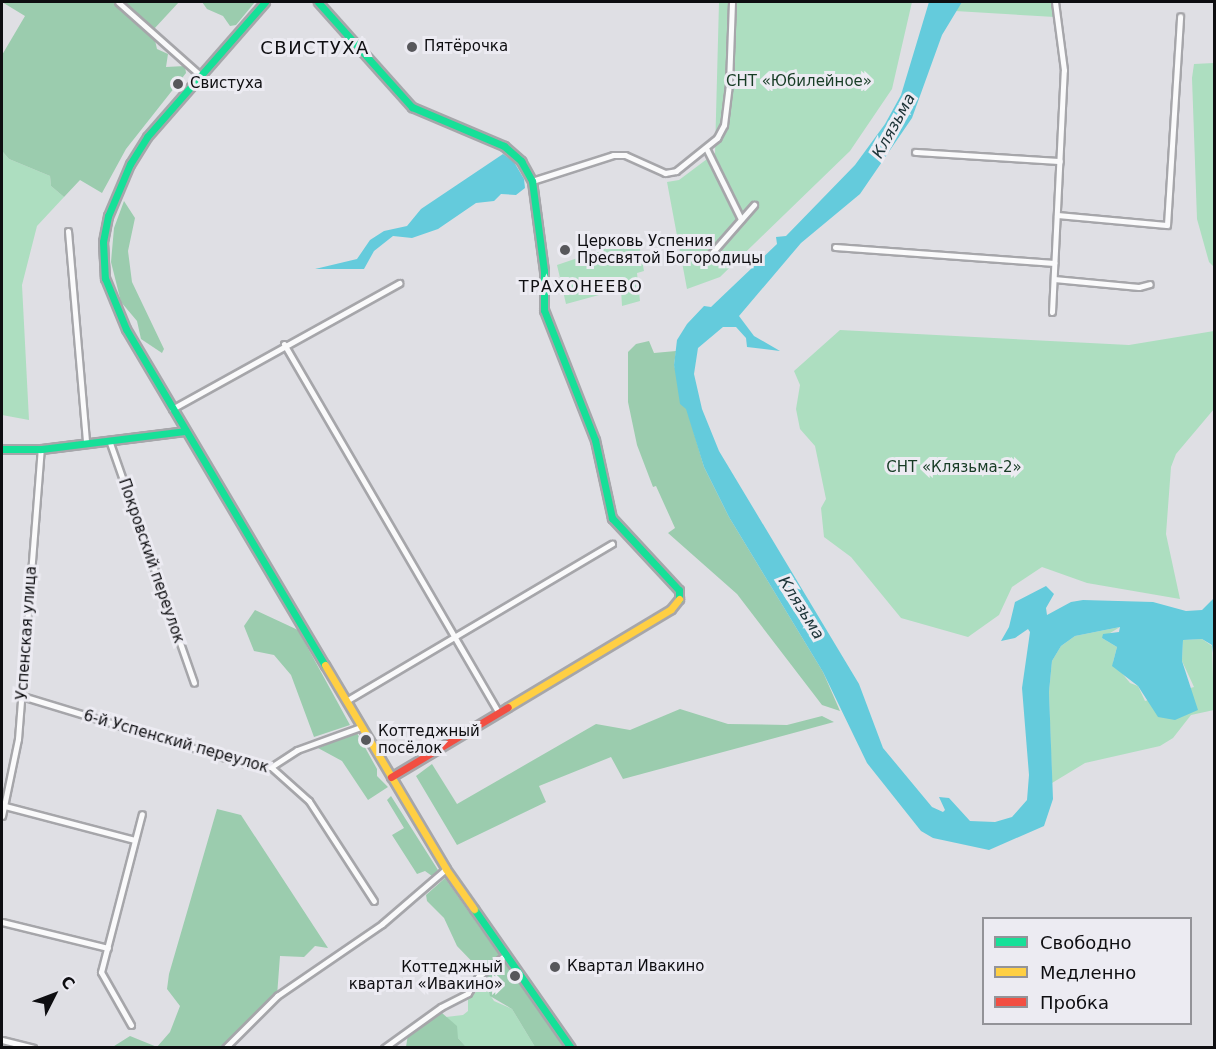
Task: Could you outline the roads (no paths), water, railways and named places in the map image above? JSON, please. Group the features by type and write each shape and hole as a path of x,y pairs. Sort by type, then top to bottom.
{"street":[{"path":"118,2 200,75"},
{"path":"265,2 147,137 129,164 108,216 103,242 105,278 114,304 172,409 446,869 571,1047"},
{"path":"318,2 412,107 504,146 521,161 532,181 544,271 544,310 595,440 612,518 679,590 679,599 671,609 391,777"},
{"path":"532,181 613,155 625,155 665,173 676,171 706,148 724,125 732,2"},
{"path":"1052,312 1064,70 1055,2"},
{"path":"1057,215 1167,225 1180,16"},
{"path":"706,148 741,219"},
{"path":"915,152 1060,162"},
{"path":"710,255 754,205"},
{"path":"68,231 86,443"},
{"path":"835,247 1054,263"},
{"path":"1054,279 1139,287 1150,284"},
{"path":"172,409 284,344 399,283"},
{"path":"284,344 499,713"},
{"path":"5,450 40,449 185,431"},
{"name":"Покровский переулок","path":"109,440 194,683"},
{"name":"Успенская улица","path":"2,816 22,696 40,449"},
{"path":"346,701 612,544"},
{"name":"6-й Успенский переулок","path":"22,696 242,763 272,767 309,801 374,901"},
{"path":"272,767 297,750 361,727"},
{"path":"5,806 135,840"},
{"path":"131,1025 102,980 142,814"},
{"path":"225,1047 290,986 382,924 446,869"},
{"path":"2,922 108,948"},
{"path":"384,1047 441,1006 468,993 478,977 506,954"},
{"path":"2,1040 33,1047"}],"water":[{"name":"Клязьма","path":"929,2 962,2 942,35 912,118 860,194 801,243 739,316 754,336 780,351 747,347 746,338 736,327 723,327 698,348 694,374 702,409 719,451 859,684 883,748 932,807 943,812 945,810 939,797 949,798 970,821 995,822 1012,817 1027,800 1029,775 1022,688 1030,632 1028,629 1015,638 1001,641 1009,627 1015,602 1046,586 1054,594 1046,608 1047,615 1071,602 1083,600 1153,602 1186,611 1202,610 1214,598 1214,661 1212,645 1202,639 1183,640 1182,661 1198,710 1175,720 1158,717 1138,686 1112,666 1117,647 1102,638 1103,634 1119,632 1120,627 1075,636 1061,646 1052,661 1049,692 1053,799 1044,826 989,850 933,838 921,831 867,763 823,672 729,517 704,467 686,409 680,404 674,365 677,340 687,324 704,306 711,307 777,244 776,237 786,236 855,165 885,124 901,95"},
{"path":"503,154 514,162 524,179 525,188 516,195 501,194 494,201 476,203 438,229 412,238 393,236 374,251 364,269 315,269 357,259 370,240 384,231 407,226 421,209"}],"place":[{"name":"Пятёрочка","path":"412,47"},
{"name":"Свистуха","path":"178,84"},
{"name":"Церковь Успения Пресвятой Богородицы","path":"565,250"},
{"name":"Коттеджный посёлок","path":"366,740"},
{"name":"Квартал Ивакино","path":"555,967"},
{"name":"Коттеджный квартал «Ивакино»","path":"515,976"}],"district":[{"name":"СВИСТУХА","path":"315,48"},
{"name":"ТРАХОНЕЕВО","path":"581,287"}],"park label":[{"name":"СНТ «Юбилейное»","path":"799,82"},
{"name":"СНТ «Клязьма-2»","path":"954,468"}]}
